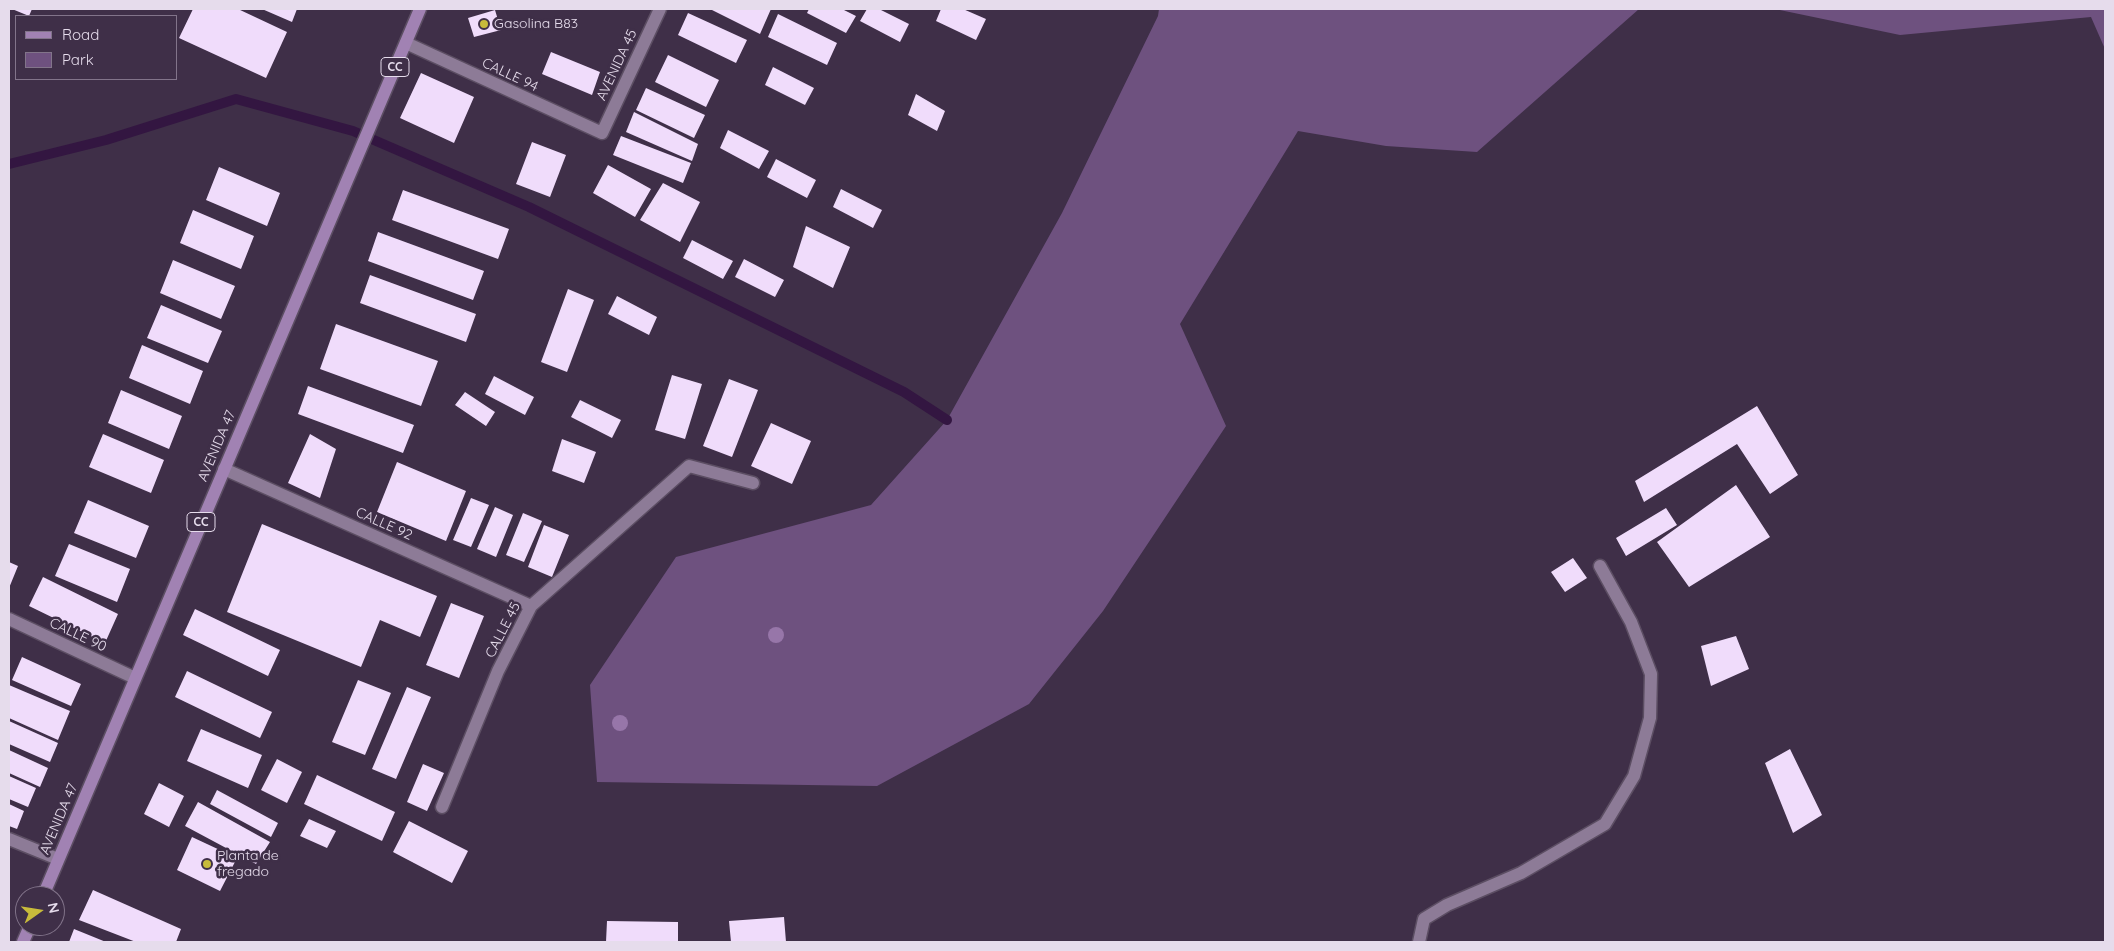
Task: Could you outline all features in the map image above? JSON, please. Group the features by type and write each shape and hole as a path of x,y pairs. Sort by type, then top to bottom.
{"main road":[{"name":"AVENIDA 47","path":"47,886 420,9"}],"street":[{"name":"AVENIDA 45","path":"602,133 660,9"},
{"name":"CALLE 94","path":"406,43 602,133"},
{"name":"CALLE 45","path":"442,808 498,671 531,606 689,466 753,483"},
{"name":"CALLE 92","path":"224,469 531,606"},
{"path":"1418,942 1424,919 1447,905 1521,872 1605,824 1634,776 1650,718 1651,674 1631,622 1600,566"},
{"name":"CALLE 90","path":"9,619 135,678"},
{"path":"9,839 58,859"}],"green space":[{"path":"1159,9 1639,9 1477,152 1386,146 1298,131 1180,324 1226,426 1103,611 1029,704 877,786 597,782 590,685 676,557 871,505 947,420 1062,213 1158,16"},
{"path":"1775,9 2105,9 2105,49 2091,17 1900,35"}],"building":[{"path":"12,9 32,9 29,15"},
{"path":"193,9 238,9 287,32 266,78 179,38"},
{"path":"262,9 297,9 292,22"},
{"path":"710,9 771,9 760,34"},
{"path":"809,9 842,9 856,16 846,33 807,13"},
{"path":"867,9 879,9 909,24 900,42 860,21"},
{"path":"941,9 963,9 986,19 976,40 936,21"},
{"name":"Gasolina B83","path":"495,10 501,30 474,37 468,18"},
{"path":"688,13 747,40 736,63 678,35"},
{"path":"778,14 837,43 827,65 768,37"},
{"path":"551,52 600,72 592,95 542,74"},
{"path":"668,55 719,80 706,107 655,82"},
{"path":"773,67 814,88 805,105 765,85"},
{"path":"421,73 474,97 454,143 400,118"},
{"path":"646,88 705,115 694,138 636,110"},
{"path":"916,94 945,111 937,131 908,115"},
{"path":"634,112 698,144 692,161 626,132"},
{"path":"728,130 769,151 759,169 720,148"},
{"path":"621,136 691,163 683,183 613,155"},
{"path":"532,142 566,155 550,197 516,184"},
{"path":"776,159 816,180 807,198 767,177"},
{"path":"608,165 651,189 635,217 593,193"},
{"path":"219,167 280,193 267,226 206,200"},
{"path":"663,183 700,202 680,242 640,220"},
{"path":"841,189 882,210 873,228 833,207"},
{"path":"403,190 509,229 498,259 392,220"},
{"path":"193,210 254,236 241,269 180,243"},
{"path":"806,226 850,247 833,288 793,267"},
{"path":"378,232 484,271 473,300 368,261"},
{"path":"692,240 733,261 723,279 683,258"},
{"path":"744,259 784,280 775,297 735,277"},
{"path":"173,260 235,286 221,319 160,293"},
{"path":"370,275 476,314 466,342 360,303"},
{"path":"568,289 594,300 567,372 541,362"},
{"path":"617,296 657,317 649,335 608,314"},
{"path":"161,305 222,331 208,363 147,338"},
{"path":"336,324 438,361 421,406 320,369"},
{"path":"142,345 203,371 190,404 129,378"},
{"path":"672,375 702,384 685,439 655,430"},
{"path":"494,376 534,397 525,415 485,394"},
{"path":"729,379 758,390 732,457 703,446"},
{"path":"308,386 414,425 403,453 298,414"},
{"path":"121,390 182,416 169,449 108,423"},
{"path":"465,392 495,412 486,426 455,405"},
{"path":"580,400 621,420 612,438 571,417"},
{"path":"1757,406 1798,475 1770,494 1737,444 1644,502 1635,481"},
{"path":"771,423 811,441 792,484 751,466"},
{"path":"103,434 164,460 151,493 89,467"},
{"path":"310,434 336,449 320,498 288,483"},
{"path":"562,439 596,452 584,483 552,471"},
{"path":"397,462 466,491 446,541 377,512"},
{"path":"1736,485 1770,537 1689,587 1657,542"},
{"path":"471,498 489,505 471,547 453,540"},
{"path":"88,500 149,526 136,558 74,533"},
{"path":"495,507 513,515 496,557 477,549"},
{"path":"1666,508 1677,525 1626,556 1616,538"},
{"path":"523,513 542,521 524,562 506,555"},
{"path":"262,524 437,596 420,637 380,620 361,667 227,612"},
{"path":"544,525 569,535 552,577 528,567"},
{"path":"69,544 130,569 117,602 55,576"},
{"path":"1573,558 1587,578 1565,592 1551,572"},
{"path":"9,562 18,566 9,588"},
{"path":"43,577 118,614 105,643 29,606"},
{"path":"451,603 484,616 459,678 426,665"},
{"path":"195,609 280,650 268,676 183,635"},
{"path":"1736,636 1749,669 1711,686 1701,646"},
{"path":"22,657 81,684 71,706 12,680"},
{"path":"187,671 272,712 260,738 175,697"},
{"path":"358,680 391,693 365,755 332,742"},
{"path":"9,685 70,711 58,740 9,718"},
{"path":"407,687 431,697 396,779 372,769"},
{"path":"9,721 58,743 50,762 9,744"},
{"path":"201,729 262,755 248,788 187,761"},
{"path":"1790,749 1822,815 1793,833 1765,763"},
{"path":"9,750 48,768 40,787 9,773"},
{"path":"277,759 302,772 287,803 261,790"},
{"path":"423,764 444,773 427,811 407,802"},
{"path":"317,775 395,812 382,841 304,804"},
{"path":"9,776 36,788 28,807 9,799"},
{"path":"159,783 184,796 169,827 144,814"},
{"path":"217,790 278,823 271,837 210,804"},
{"path":"198,802 270,842 256,864 185,826"},
{"path":"9,804 24,811 17,829 9,826"},
{"path":"309,819 336,831 327,848 300,836"},
{"path":"409,821 468,851 452,883 393,852"},
{"name":"Planta de fregado","path":"192,837 237,858 220,891 177,870"},
{"path":"93,890 181,929 176,942 136,942 79,920"},
{"path":"784,917 786,942 731,942 729,921"},
{"path":"607,921 678,922 678,942 606,942"},
{"path":"74,929 106,942 69,942"}],"waterway":[{"path":"9,164 106,140 236,99 353,131 529,207 904,392 947,420"}],"place":[{"name":"Gasolina B83","path":"484,24"},
{"name":"Planta de fregado","path":"207,864"}]}
